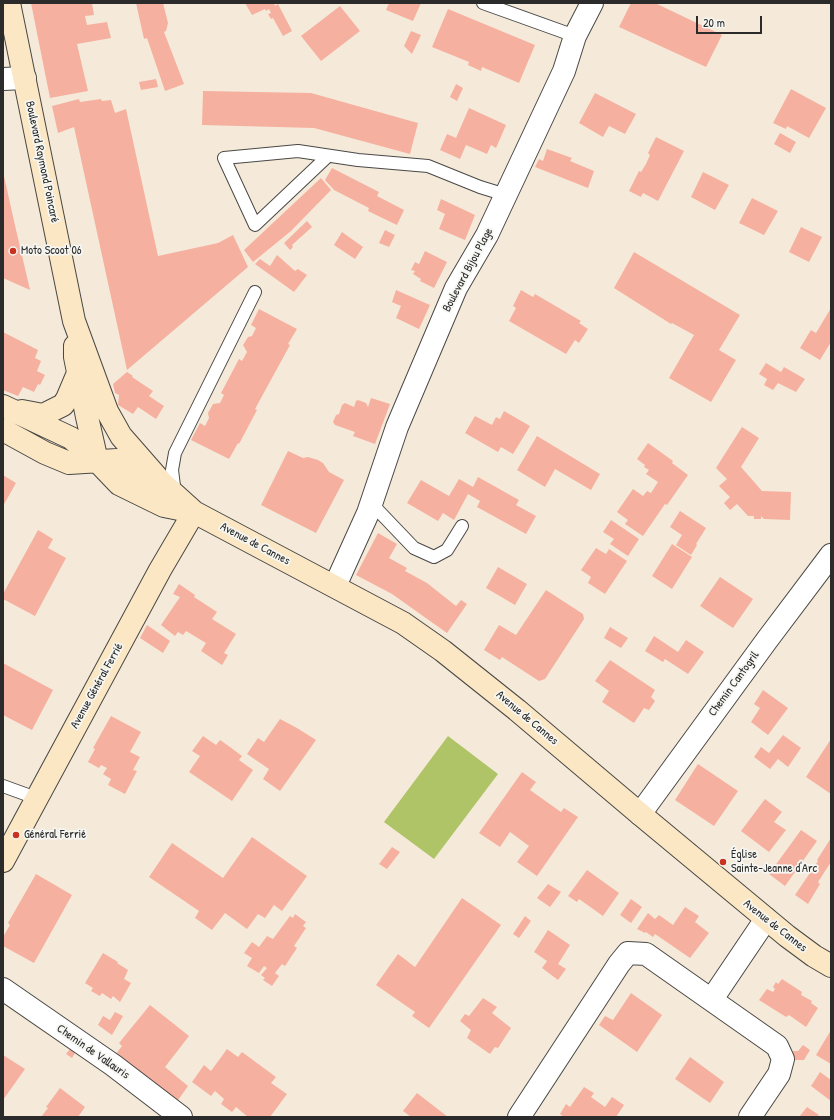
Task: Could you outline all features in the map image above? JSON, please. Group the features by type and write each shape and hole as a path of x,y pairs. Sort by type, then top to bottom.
{"main road":[{"name":"Boulevard Raymond Poincaré","path":"9,3 74,321 107,411 116,427"},
{"name":"Boulevard Raymond Poincaré","path":"74,321 75,357 97,461"},
{"path":"5,407 43,415 63,405 78,373"},
{"name":"Avenue de Cannes","path":"5,407 71,438 97,461 119,484 164,506 194,512"},
{"name":"Avenue de Cannes","path":"116,427 169,489 194,512 403,623 443,652 517,710 766,919 809,952 831,966"},
{"path":"97,461 116,427"},
{"path":"3,430 68,463 117,460 169,489"},
{"name":"Avenue Général Ferrié","path":"3,861 160,570 194,512"}],"street":[{"name":"Boulevard Bijou Plage","path":"335,586 371,503 397,428 456,288 487,235 564,71 575,36 592,3"},
{"path":"3,79 25,78"},
{"name":"Chemin Cantogril","path":"640,814 766,640 831,555"},
{"path":"712,999 766,919"},
{"path":"519,1117 619,964 628,953 646,954 777,1046 783,1059 779,1074 750,1117"},
{"name":"Chemin de Vallauris","path":"3,989 113,1065 181,1117"}],"lane":[{"path":"483,3 575,36"},
{"path":"328,156 255,225 224,158 298,151 358,160 428,166 480,187 506,195"},
{"path":"169,489 174,453 255,292"},
{"path":"371,503 414,548 434,557 447,550 462,526"},
{"path":"3,786 36,798"}],"green space":[{"path":"448,736 498,774 434,859 384,822"}],"building":[{"path":"31,3 92,3 94,15 85,16 87,25 107,22 111,38 77,44 88,91 50,98"},
{"path":"136,3 163,3 168,23 166,31 164,32 184,84 165,91 147,38 144,39"},
{"path":"245,3 274,3 275,6 278,4 292,31 283,36 273,18 271,19 268,14 271,13 269,9 266,11 265,9 252,15"},
{"path":"389,3 421,3 413,21 386,10"},
{"path":"631,3 655,3 722,35 706,67 619,27"},
{"path":"340,6 360,31 321,61 301,36"},
{"path":"448,9 535,45 519,83 482,67 481,71 468,65 469,62 432,47"},
{"path":"411,31 421,35 412,54 404,46"},
{"path":"156,79 158,87 141,90 139,82"},
{"path":"456,84 463,88 457,101 450,97"},
{"path":"791,89 826,108 809,138 787,126 786,129 773,123"},
{"path":"203,91 311,93 418,123 410,154 314,128 202,125"},
{"path":"595,93 636,114 625,134 609,126 603,137 579,123"},
{"path":"79,99 80,102 101,99 102,101 111,100 115,113 126,109 158,256 218,243 233,235 248,267 127,370 74,127 58,133 52,106"},
{"path":"469,108 506,125 496,148 491,145 487,154 466,145 460,159 440,150 447,134 456,138"},
{"path":"780,133 796,142 790,153 774,144"},
{"path":"656,137 684,151 658,201 643,193 641,197 629,191 639,171 641,172 646,164 650,155 648,153"},
{"path":"547,149 572,158 570,161 594,171 588,188 535,167 539,159 543,161"},
{"path":"332,168 379,192 377,196 404,210 397,225 368,211 369,208 334,190 325,180"},
{"path":"703,172 729,185 715,210 691,197"},
{"path":"4,176 14,221 30,290 3,278"},
{"path":"321,178 331,190 291,231 253,262 244,250"},
{"path":"752,198 778,211 764,235 739,223"},
{"path":"441,199 475,215 465,240 439,229 445,214 437,210"},
{"path":"307,221 312,227 292,245 293,247 290,250 284,243"},
{"path":"801,227 822,237 809,262 789,252"},
{"path":"385,230 395,235 389,247 379,243"},
{"path":"342,232 363,247 355,259 334,245"},
{"path":"425,251 447,262 434,288 420,281 421,279 413,274 415,271 411,270 415,262 419,264"},
{"path":"634,252 740,315 719,350 736,360 711,402 669,378 694,335 672,323 671,324 614,288"},
{"path":"277,255 295,271 298,269 307,275 294,292 255,264 260,259 270,266"},
{"path":"396,290 430,305 419,329 396,318 401,306 392,302"},
{"path":"521,290 533,297 535,294 581,321 579,323 588,329 579,343 575,340 566,354 509,321 516,308 513,306"},
{"path":"831,308 831,342 820,360 800,348 811,330 816,333"},
{"path":"259,309 297,329 288,344 290,345 255,409 257,410 239,444 238,443 229,459 191,440 200,423 205,426 209,418 208,413 213,404 220,403 224,395 221,393 239,359 242,361 247,352 243,345 248,337 252,336 256,328 251,325"},
{"path":"3,332 38,350 35,358 41,361 37,371 45,375 40,385 38,384 34,392 23,387 18,396 3,390"},
{"path":"766,363 781,372 784,367 805,379 796,392 778,383 773,390 764,385 767,379 759,374"},
{"path":"127,372 153,391 149,396 164,406 156,419 138,407 133,414 118,405 119,395 115,393 113,384"},
{"path":"371,398 390,404 375,444 353,436 355,432 335,425 333,422 336,415 339,414 342,405 345,403 354,407 356,401 358,400 366,403 368,407"},
{"path":"504,411 530,426 513,454 501,447 498,452 465,433 475,416 492,425 496,417 500,419"},
{"path":"742,427 759,438 741,467 762,491 791,492 790,520 764,519 761,516 761,519 754,519 754,516 748,516 737,504 730,510 724,503 730,497 719,486 727,479 716,468"},
{"path":"537,436 600,474 591,490 555,469 545,487 517,470"},
{"path":"648,443 673,461 672,463 688,475 667,505 665,504 643,536 625,524 628,520 617,512 633,489 643,496 647,491 651,493 658,482 646,474 649,470 637,459"},
{"path":"288,451 303,458 308,457 318,460 323,463 329,472 344,480 316,533 261,505"},
{"path":"3,475 16,483 3,506"},
{"path":"478,477 519,500 516,505 536,516 526,534 477,507 480,501 468,494 454,520 443,513 438,521 407,503 421,480 449,496 459,479 473,487"},
{"path":"680,511 706,528 691,555 676,545 682,535 670,527"},
{"path":"611,520 639,539 628,556 610,544 614,539 603,532"},
{"path":"38,530 53,539 48,548 66,558 35,616 3,599 3,594"},
{"path":"378,533 397,544 389,558 407,568 405,571 427,583 456,606 461,600 467,604 447,633 392,594 356,575"},
{"path":"672,544 692,557 672,589 652,576"},
{"path":"596,548 606,554 609,549 627,561 605,594 588,583 591,577 581,570"},
{"path":"498,567 527,584 515,605 486,588"},
{"path":"720,577 753,599 733,628 700,606"},
{"path":"179,584 195,595 194,597 217,612 212,619 236,634 224,653 228,655 222,665 201,651 206,643 186,631 183,635 178,632 175,636 161,625 180,597 173,594"},
{"path":"546,590 583,614 584,619 545,679 539,681 502,657 500,660 484,650 499,625 516,635"},
{"path":"147,625 170,641 163,653 140,638"},
{"path":"610,627 628,638 621,648 604,638"},
{"path":"654,636 678,652 686,640 704,652 688,674 665,659 663,662 645,651"},
{"path":"610,660 655,690 651,697 655,701 649,710 644,708 634,723 602,702 609,691 595,681"},
{"path":"3,663 53,690 32,730 3,715"},
{"path":"763,690 788,708 768,735 751,722 760,708 754,704"},
{"path":"111,716 141,732 130,752 140,757 133,770 137,771 125,794 108,785 111,779 103,774 107,768 101,765 99,768 88,762 95,749 93,748"},
{"path":"280,719 316,740 280,791 263,779 269,769 247,754 258,738 264,742"},
{"path":"783,735 801,748 788,767 778,759 770,769 754,757 761,747 769,753"},
{"path":"203,736 216,745 220,740 242,756 239,760 253,770 232,801 189,772 200,756 192,751"},
{"path":"831,739 831,794 806,777"},
{"path":"698,764 738,791 714,826 675,800"},
{"path":"522,772 536,782 530,790 561,812 564,808 578,817 537,876 517,862 529,846 510,832 500,847 479,833"},
{"path":"765,799 782,812 774,822 786,830 769,852 741,831"},
{"path":"801,830 817,841 785,886 769,874"},
{"path":"252,837 307,876 282,911 274,905 265,918 258,914 247,929 225,913 212,930 195,918 199,911 149,877 172,843 223,878"},
{"path":"831,838 831,862 818,882 820,884 808,904 795,895 818,861 817,860"},
{"path":"392,847 400,852 387,869 379,864"},
{"path":"587,870 619,893 603,916 579,899 577,902 568,896"},
{"path":"36,874 72,895 34,963 3,946 3,937 10,925 8,923"},
{"path":"548,884 561,892 550,907 537,898"},
{"path":"462,898 501,925 429,1028 412,1016 415,1012 376,985 398,954 415,967"},
{"path":"631,899 642,907 631,923 620,915"},
{"path":"685,907 699,916 695,922 709,933 690,958 655,934 653,937 646,932 645,933 637,929 648,913 655,919 659,915 673,925"},
{"path":"295,914 306,922 303,926 306,928 294,946 297,948 285,966 282,964 275,973 279,976 272,986 263,980 265,978 261,975 267,968 264,966 259,973 247,966 252,958 244,953 252,942 259,947 267,936 273,939 290,916 293,918"},
{"path":"525,916 531,921 519,938 513,934"},
{"path":"548,930 570,945 558,964 566,969 558,980 542,968 547,961 534,952"},
{"path":"103,953 128,970 124,979 131,983 120,1002 113,996 111,999 102,993 100,996 91,991 93,988 85,983"},
{"path":"782,979 802,992 801,995 812,1001 811,1003 818,1008 806,1027 789,1015 786,1017 759,1000 767,989 773,992 775,989 773,987 776,982 778,984"},
{"path":"631,993 662,1015 637,1052 599,1025 605,1016 613,1020"},
{"path":"483,998 497,1007 492,1013 511,1028 498,1048 495,1047 490,1054 467,1038 471,1030 460,1021 465,1014 469,1016"},
{"path":"150,1005 189,1036 165,1067 188,1086 176,1103 115,1055 122,1046 119,1043"},
{"path":"115,1012 123,1016 112,1035 98,1025 103,1016 110,1020"},
{"path":"831,1030 831,1064 816,1055"},
{"path":"803,1045 810,1050 804,1060 794,1060 793,1051 798,1051"},
{"path":"70,1049 75,1053 72,1058 66,1054"},
{"path":"227,1049 238,1057 242,1052 276,1077 271,1083 287,1094 270,1117 248,1117 236,1107 232,1112 221,1104 224,1099 215,1091 211,1096 192,1082 204,1065 211,1071"},
{"path":"3,1055 25,1069 3,1100"},
{"path":"690,1057 724,1082 710,1103 675,1079"},
{"path":"820,1072 831,1080 831,1101 811,1086"},
{"path":"584,1087 594,1093 591,1097 605,1107 612,1097 624,1105 616,1117 564,1117 560,1114 566,1104 570,1107"},
{"path":"60,1088 85,1107 78,1117 41,1117 48,1108 46,1107"},
{"path":"417,1093 448,1117 411,1117 403,1111"},
{"path":"807,1107 819,1115 817,1117 799,1117"}],"place":[{"name":"Moto Scoot 06","path":"13,251"},
{"name":"Général Ferrié","path":"16,835"},
{"name":"Église Sainte-Jeanne d'Arc","path":"723,862"}]}
